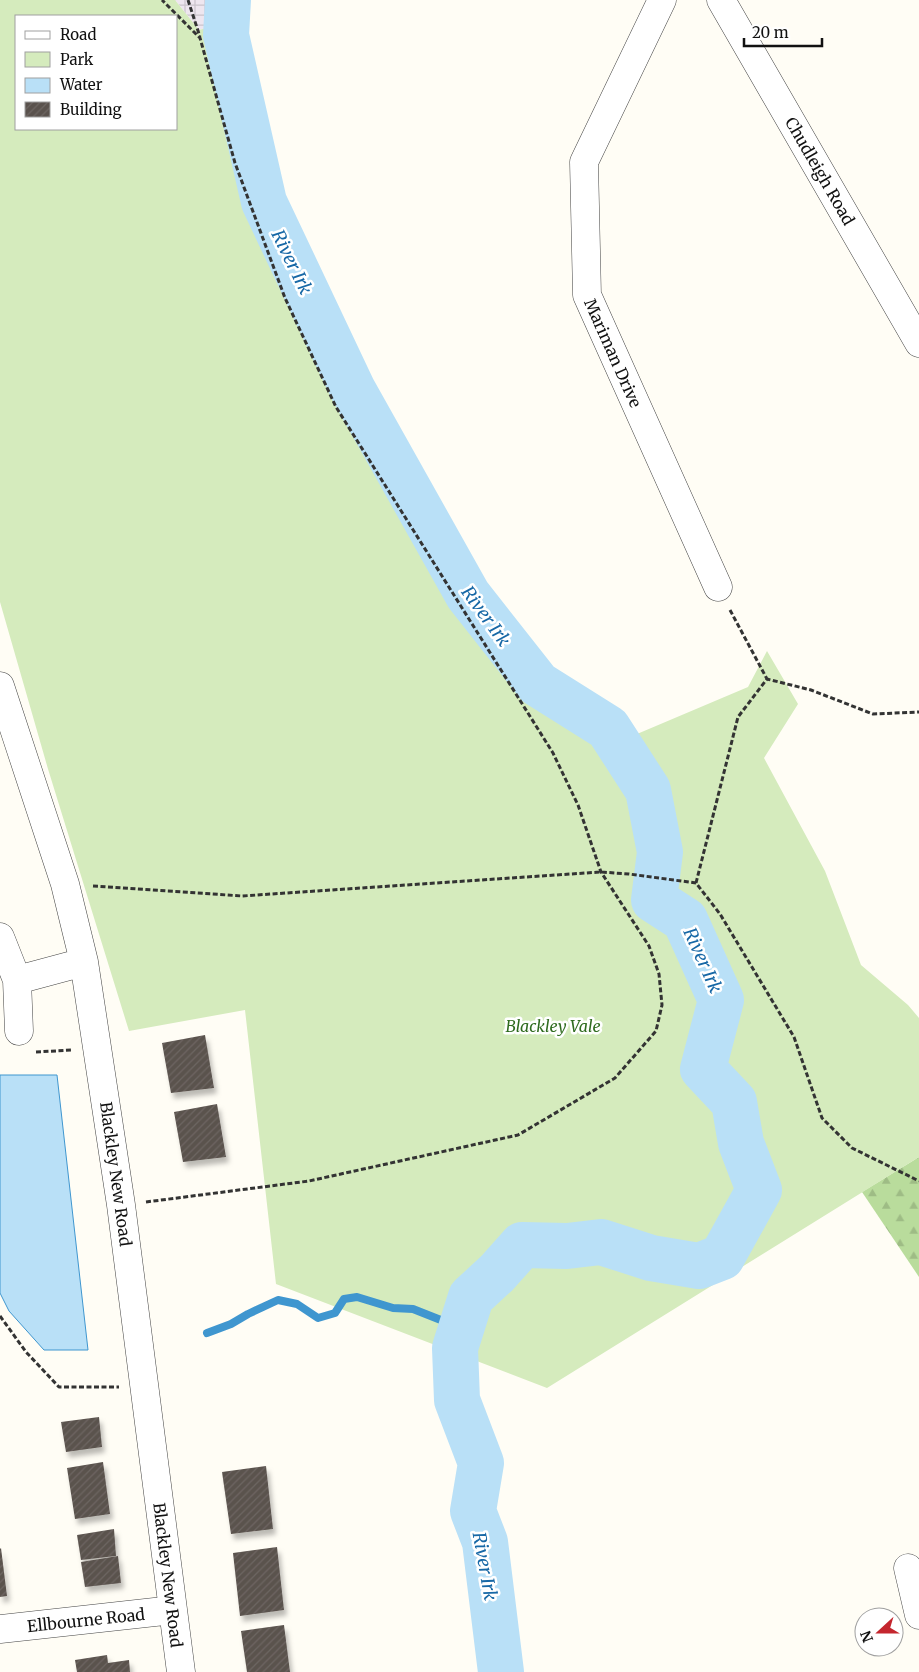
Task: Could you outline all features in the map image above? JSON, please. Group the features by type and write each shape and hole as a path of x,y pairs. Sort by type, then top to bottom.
{"street":[{"name":"Mariman Drive","path":"662,0 584,162 587,296 718,587"},
{"name":"Chudleigh Road","path":"720,0 919,343"},
{"name":"Blackley New Road","path":"0,686 64,884 84,962 121,1205 181,1672"},
{"path":"0,937 17,980 24,1042"},
{"path":"17,980 84,962"},
{"path":"908,1568 919,1614"},
{"name":"Ellbourne Road","path":"0,1629 173,1610"}],"path":[{"path":"162,0 177,15"},
{"path":"121,1205 309,1181 518,1135 615,1078 656,1031 662,1005 659,974 649,946 601,872 578,806 552,754 336,407 285,298 235,163 188,0"},
{"path":"178,16 200,38"},
{"path":"718,587 767,679 811,690 873,714 919,712"},
{"path":"696,883 738,717 767,679"},
{"path":"64,884 242,896 601,872 696,883 720,914 794,1036 822,1118 852,1148 919,1181"},
{"path":"24,1042 98,1049"},
{"path":"0,1316 26,1352 59,1386 144,1387"}],"shaded area":[{"path":"175,0 217,0 217,25 199,30"}],"green space":[{"name":"Blackley Vale","path":"0,0 175,0 199,30 217,25 230,57 242,136 275,242 372,430 538,694 637,734 748,687 767,651 798,704 764,758 825,871 861,965 908,1005 919,1018 919,1157 547,1388 276,1284 245,1010 129,1031 48,769 0,602"},
{"path":"919,1157 919,1277 862,1192"}],"water":[{"path":"0,1075 57,1075 88,1350 44,1350 9,1311 0,1293"}],"building":[{"path":"205,1035 214,1088 171,1093 162,1043"},
{"path":"217,1104 226,1157 183,1162 174,1112"},
{"path":"99,1417 102,1447 66,1452 61,1422"},
{"path":"103,1462 110,1514 75,1519 67,1468"},
{"path":"266,1466 273,1529 231,1534 222,1472"},
{"path":"114,1529 116,1556 81,1560 77,1535"},
{"path":"277,1547 284,1610 240,1616 233,1553"},
{"path":"0,1549 7,1596 0,1597"},
{"path":"118,1556 121,1583 85,1587 81,1562"},
{"path":"284,1625 290,1672 247,1672 241,1631"},
{"path":"107,1655 108,1663 129,1660 130,1672 77,1672 75,1660"}],"waterway":[{"name":"River Irk","path":"228,0 226,35 264,202 353,390 468,595 538,684 608,728 648,790 660,852 654,900 685,920 721,1000 703,1069 734,1102 741,1143 759,1190 722,1257 699,1266 651,1258 601,1242 567,1246 522,1245 497,1273 471,1297 455,1348 457,1400 481,1463 473,1511 485,1542 501,1672"},
{"path":"207,1333 231,1324 278,1300 297,1304 318,1318 335,1313 344,1299 357,1297 393,1308 413,1309 461,1328"}]}
